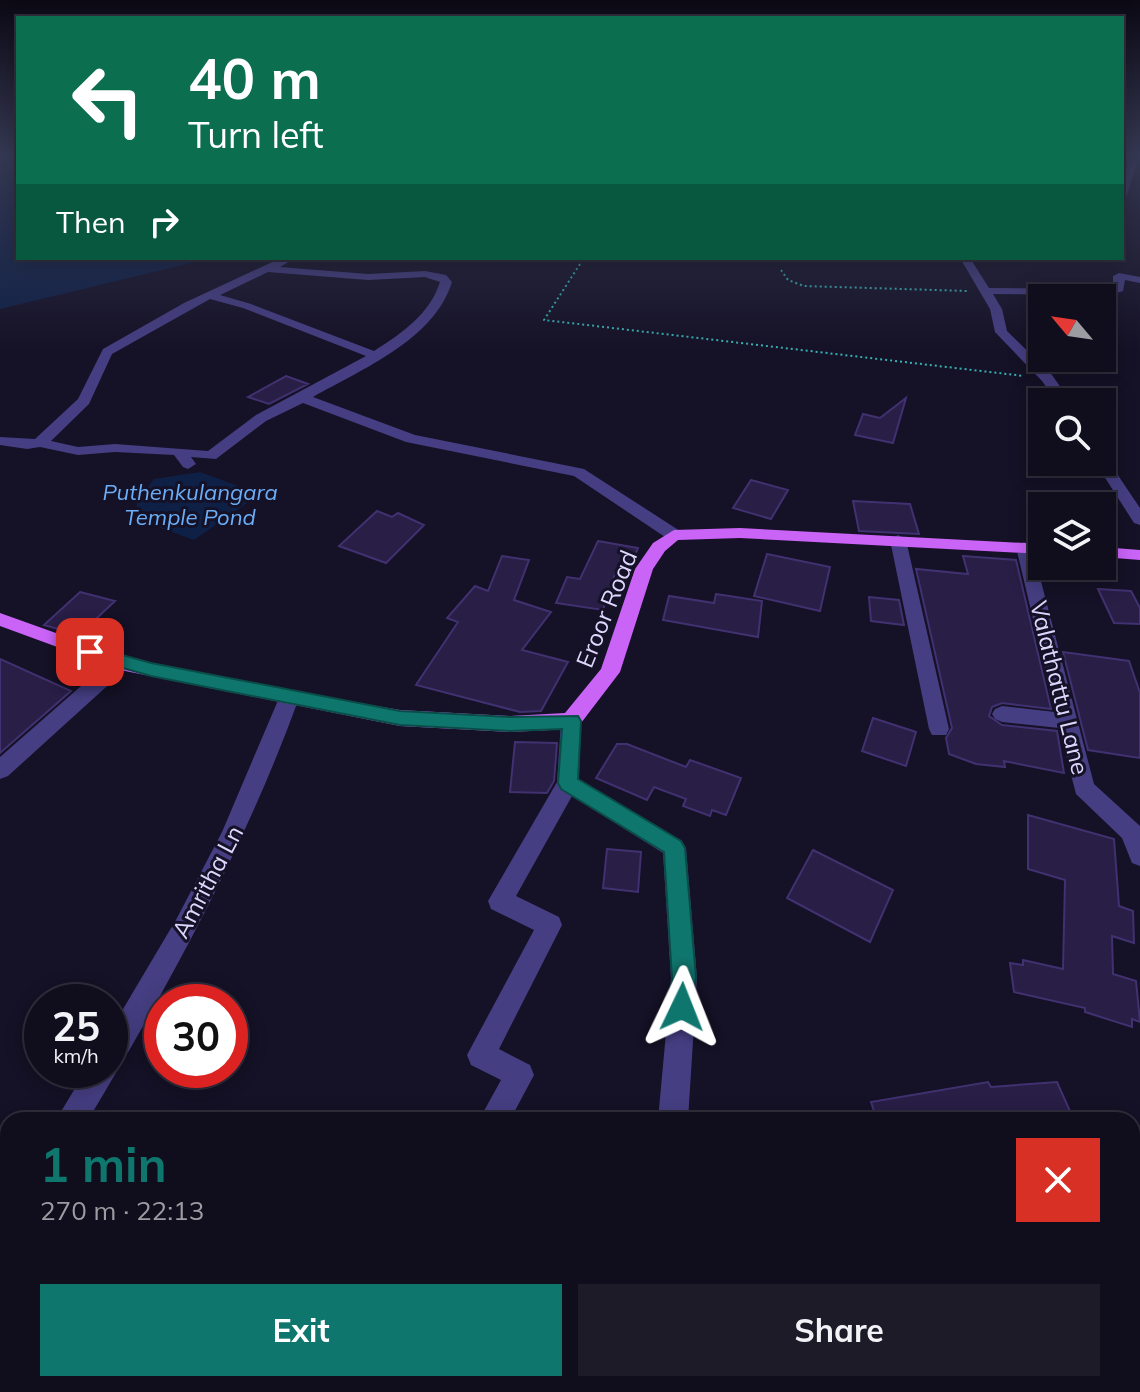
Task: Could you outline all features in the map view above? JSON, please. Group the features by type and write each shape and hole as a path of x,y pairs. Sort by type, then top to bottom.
{"main road":[{"path":"674,535 740,533 1028,548"},
{"name":"Eroor Road","path":"571,721 610,672 644,569 659,547 674,535"},
{"path":"1116,553 1140,555"},
{"path":"0,619 120,663 282,697 400,718 510,724 571,721"}],"street":[{"path":"40,443 84,401 107,352 208,295 286,260"},
{"path":"966,260 996,309 1001,332 1054,388"},
{"path":"0,441 27,445 40,443 78,451 115,448 211,456 261,418 302,398 374,355 430,316 445,298 446,282 442,277 425,274 347,276 267,269"},
{"path":"986,291 1110,292 1119,289 1119,272 1140,280"},
{"path":"208,295 247,306 374,355"},
{"path":"302,398 411,439 579,472 674,535"},
{"path":"178,451 188,464"},
{"path":"1111,476 1140,520"},
{"path":"898,540 939,729"},
{"name":"Valathattu Lane","path":"1039,580 1067,721 1084,788 1132,833 1140,856"},
{"path":"0,770 120,663"},
{"name":"Amritha Ln","path":"128,1027 155,983 248,807 282,697"},
{"path":"1002,714 1067,721"},
{"path":"499,1112 520,1075 481,1055 550,925 500,901 568,783 571,721"},
{"path":"568,783 674,848 684,978 674,1112"},
{"path":"76,1112 91,1088"}],"path":[{"path":"580,264 544,320 1047,378"},
{"path":"781,270 788,280 804,286 986,291"}],"water":[{"path":"0,221 16,221 16,260 204,260 0,309"},
{"name":"Puthenkulangara Temple Pond","path":"200,472 260,494 194,540 133,518 139,498 154,479"}],"building":[{"path":"286,376 308,384 269,404 248,397"},
{"path":"906,398 893,443 855,435 863,414 880,418"},
{"path":"751,480 788,490 771,519 733,508"},
{"path":"853,501 910,504 919,534 859,531"},
{"path":"377,511 392,517 398,513 424,525 386,563 339,546"},
{"path":"598,541 638,548 629,570 617,568 603,610 556,603 567,577 580,579"},
{"path":"767,554 830,567 820,611 754,596"},
{"path":"502,556 529,560 514,600 551,612 522,650 568,662 541,711 520,712 416,685 458,622 447,618 475,586 488,591"},
{"path":"963,556 1016,560 1051,709 1002,703 992,707 989,716 1002,725 1057,731 1064,773 1004,761 1005,767 976,764 949,754 946,738 952,728 916,569 968,574"},
{"path":"1098,589 1131,591 1140,608 1140,624 1114,623"},
{"path":"80,592 115,601 79,635 44,625"},
{"path":"716,594 762,601 758,637 663,620 669,596 714,603"},
{"path":"869,597 899,600 904,625 871,621"},
{"path":"1063,652 1129,661 1140,693 1140,758 1088,750"},
{"path":"0,659 71,691 0,753"},
{"path":"873,718 916,732 906,766 862,751"},
{"path":"515,742 557,743 554,781 547,793 510,792"},
{"path":"617,744 627,744 686,767 690,760 741,778 726,815 712,810 710,816 683,806 686,799 654,787 647,800 596,778"},
{"path":"1028,815 1114,839 1119,906 1133,911 1134,943 1112,936 1113,974 1136,981 1140,1022 1132,1019 1132,1027 1085,1012 1085,1008 1014,992 1010,963 1023,965 1023,960 1063,969 1065,880 1028,869"},
{"path":"607,849 641,852 638,892 603,888"},
{"path":"813,850 893,890 870,942 787,898"},
{"path":"988,1082 991,1087 1057,1082 1070,1112 874,1112 871,1102"}],"route":[{"path":"90,652 151,670 400,718 510,724 571,721 568,783 674,848 684,978 682,1007"}]}
